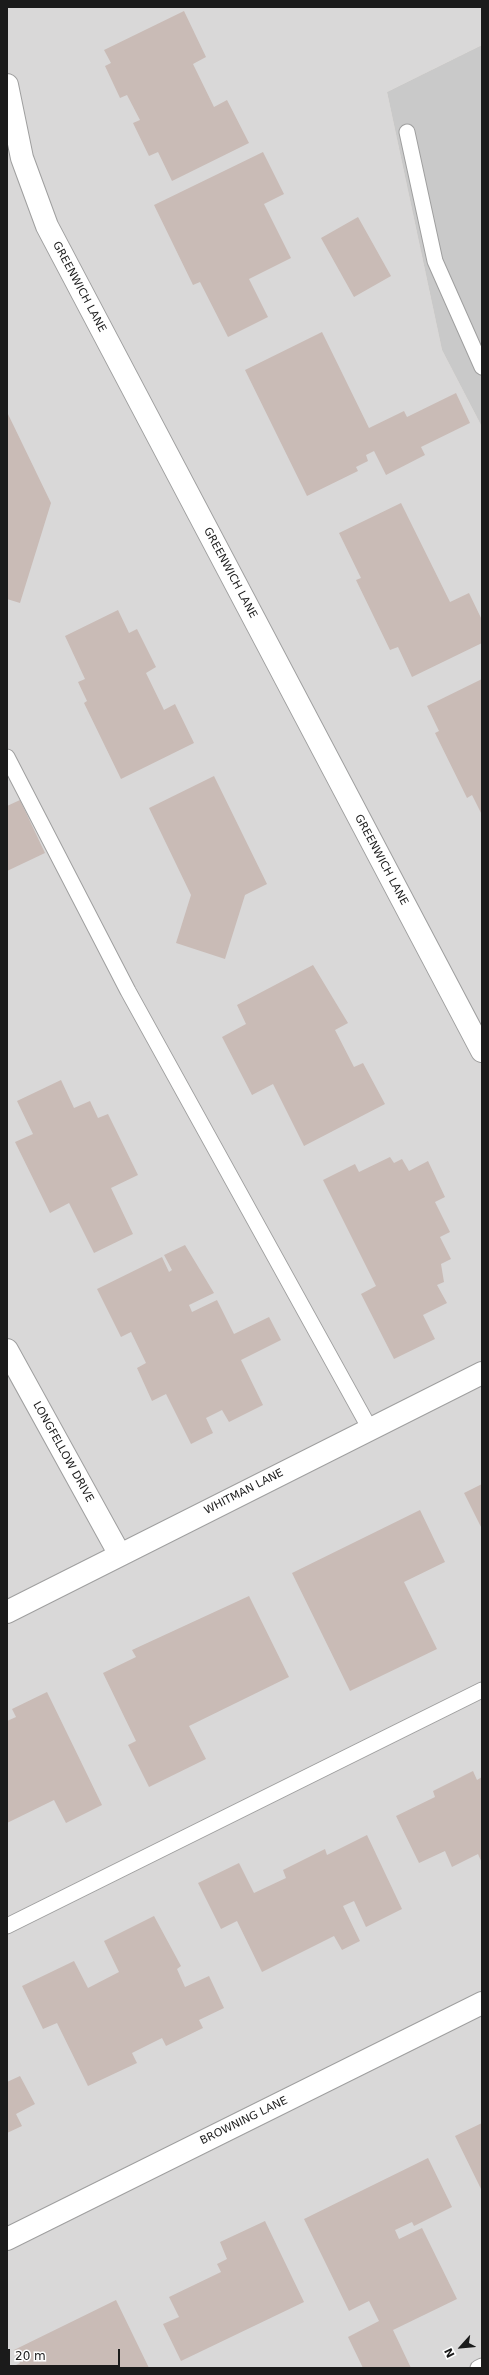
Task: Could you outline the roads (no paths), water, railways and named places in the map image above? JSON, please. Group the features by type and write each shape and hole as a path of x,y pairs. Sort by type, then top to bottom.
{"street":[{"name":"GREENWICH LANE","path":"7,85 22,158 46,226 482,1051"},
{"name":"LONGFELLOW DRIVE","path":"7,1350 120,1555"},
{"name":"WHITMAN LANE","path":"7,1612 482,1373"},
{"name":"BROWNING LANE","path":"7,2239 482,2003"}],"lane":[{"path":"407,132 435,261 482,367"},
{"path":"7,756 128,991 370,1429"},
{"path":"7,1926 482,1690"},
{"path":"478,2368 482,2366"}]}
